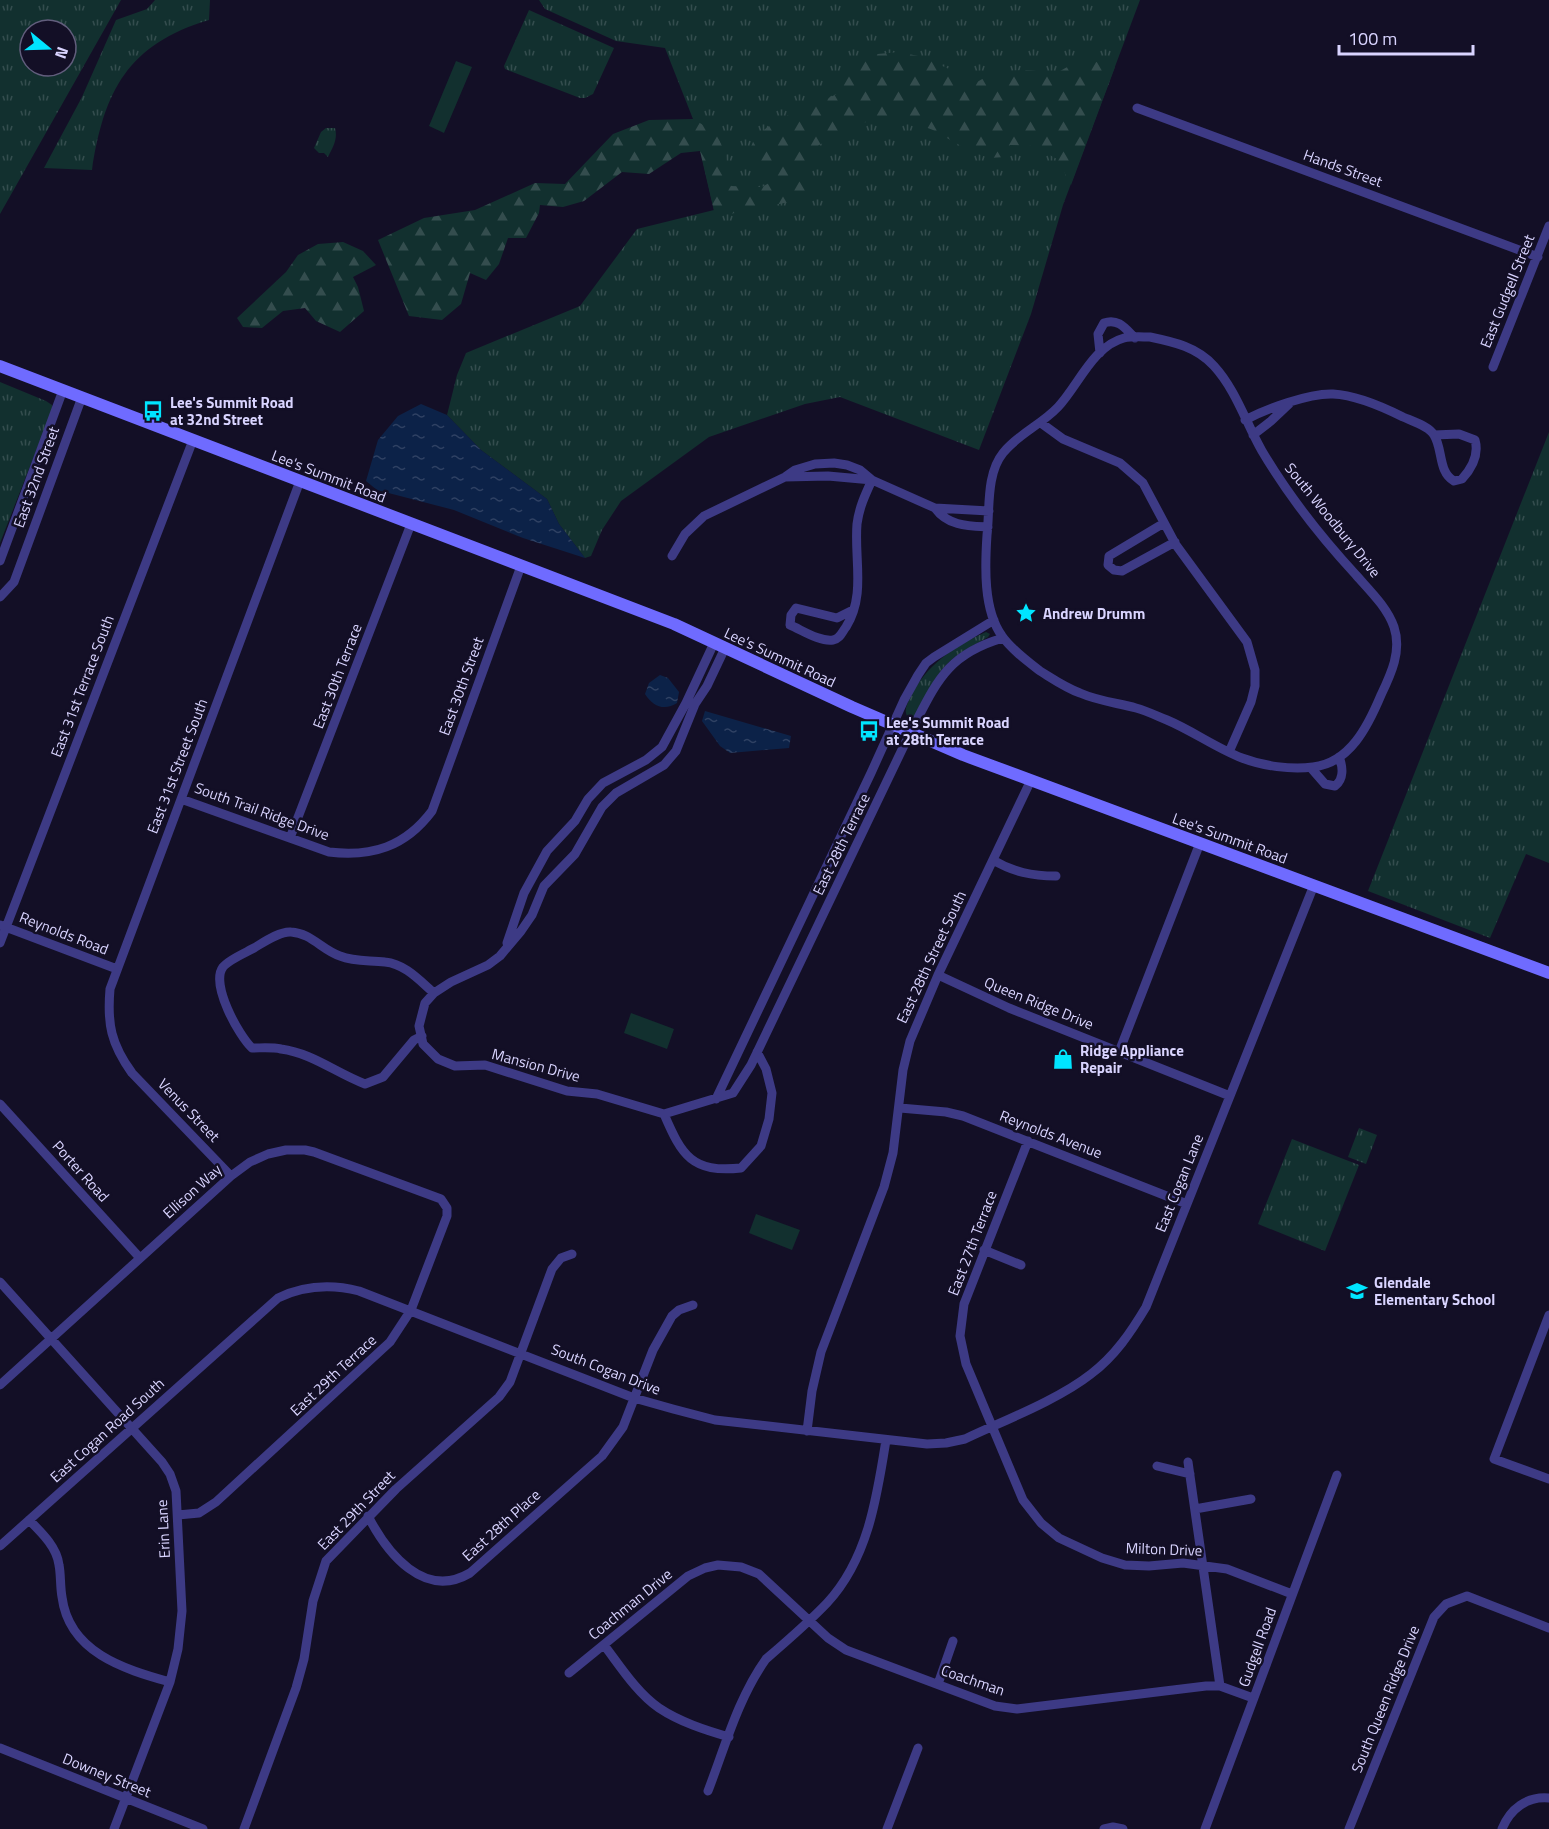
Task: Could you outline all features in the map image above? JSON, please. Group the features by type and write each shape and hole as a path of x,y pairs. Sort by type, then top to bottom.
{"main road":[{"name":"Lee's Summit Road","path":"0,366 674,624 963,756 1549,973"}],"street":[{"name":"Hands Street","path":"1137,108 1538,256"},
{"name":"East Gudgell Street","path":"1493,367 1549,226"},
{"path":"1100,353 1098,334 1104,323 1112,320 1118,322 1135,338"},
{"name":"South Woodbury Drive","path":"1041,423 1068,397 1100,353 1109,345 1124,338 1150,337 1193,349 1213,365 1234,395 1253,435 1282,484 1338,555 1388,613 1395,630 1397,650 1388,681 1360,737 1339,757"},
{"name":"East 32nd Street","path":"0,561 63,390"},
{"path":"1245,420 1266,409 1320,395 1334,394 1378,405 1421,425 1434,435 1447,476 1454,481 1462,479 1472,465 1478,450 1475,440 1459,434 1434,435"},
{"name":"East 32nd Street","path":"0,597 14,582 82,398"},
{"path":"1253,435 1289,404"},
{"path":"1229,752 1251,702 1256,670 1246,642 1175,542 1143,483 1120,463 1063,440 1041,423 1022,434 1002,453 993,471 989,511 986,587 994,620 1003,638 1027,662 1081,694 1141,709 1186,728 1229,752 1244,759 1288,768 1311,768 1324,765 1339,757 1342,766 1339,784 1335,786 1324,783 1311,768"},
{"name":"East 31st Terrace South","path":"0,944 3,926 193,440"},
{"path":"672,556 685,534 704,516 803,467 834,463 855,467 872,480 935,508 989,511"},
{"path":"853,610 837,618 796,608 791,615 790,625 821,638 834,640 838,639 845,629 853,610 859,578 858,514 872,480"},
{"name":"East 31st Street South","path":"126,1064 111,1034 108,1014 110,988 300,481"},
{"path":"935,508 947,520 958,525 988,527"},
{"path":"1164,523 1109,556 1108,564 1114,570 1122,571 1175,542"},
{"name":"East 30th Terrace","path":"291,838 411,524"},
{"name":"East 30th Street","path":"429,815 521,566"},
{"name":"East 28th Terrace","path":"716,1099 910,688 926,663 994,620"},
{"name":"East 28th Terrace","path":"664,1114 733,1093 757,1052 910,733 945,671 960,656 1003,638"},
{"path":"500,956 507,943 524,893 547,851 575,821 588,799 603,783 646,760 662,747 720,645"},
{"path":"434,993 407,970 387,962 354,961 337,955 309,936 290,932 264,942 223,966 219,976 221,992 244,1041 252,1048 279,1048 297,1052 364,1084 383,1077 414,1040 422,1036 419,1026 425,1003 434,993 451,982 488,965 500,956 532,915 544,886 575,854 602,807 616,794 664,765 676,751 695,704 706,686 720,645"},
{"name":"East 28th Street South","path":"807,1431 812,1391 821,1352 884,1187 893,1153 903,1070 910,1041 938,975 1031,780"},
{"name":"South Trail Ridge Drive","path":"181,799 328,852 349,854 379,850 398,842 414,831 429,815"},
{"path":"1119,1052 1200,843"},
{"path":"993,860 1025,874 1056,876"},
{"name":"East Cogan Lane","path":"992,1426 1070,1389 1092,1374 1116,1351 1133,1329 1146,1307 1314,885"},
{"name":"Reynolds Road","path":"3,926 117,969"},
{"name":"Queen Ridge Drive","path":"938,975 1009,1008 1230,1096"},
{"name":"Mansion Drive","path":"422,1036 423,1044 438,1059 456,1066 484,1065 559,1089 597,1094 664,1114"},
{"path":"664,1114 682,1151 695,1163 720,1170 741,1168 761,1146 769,1119 772,1093 766,1069 757,1052"},
{"name":"Venus Street","path":"126,1064 231,1176"},
{"name":"Porter Road","path":"0,1104 140,1258"},
{"name":"Reynolds Avenue","path":"900,1108 946,1112 963,1116 1187,1204"},
{"name":"East 27th Terrace","path":"992,1426 966,1364 960,1336 964,1304 1028,1141"},
{"name":"Ellison Way","path":"0,1385 231,1176 250,1162 268,1154 286,1150 314,1152 441,1199 446,1206"},
{"name":"East 29th Terrace","path":"178,1515 199,1513 216,1502 390,1342 411,1310 447,1216 446,1206"},
{"path":"984,1250 1021,1265"},
{"name":"East 29th Street","path":"244,1829 296,1688 304,1659 313,1601 326,1561 368,1516 499,1397 510,1382 552,1269 561,1258 572,1254"},
{"name":"Erin Lane","path":"0,1282 162,1462 170,1474 176,1491 182,1611 178,1649 170,1682 114,1829"},
{"name":"South Cogan Drive","path":"234,1337 278,1298 312,1287 339,1286 411,1310 634,1398 716,1420 927,1444 946,1443 992,1426"},
{"name":"East 28th Place","path":"368,1516 388,1548 416,1573 428,1579 451,1581 470,1573 602,1456 623,1427 652,1350 672,1316 679,1310 693,1305"},
{"path":"1549,1315 1494,1459 1549,1479"},
{"name":"East Cogan Road South","path":"0,1546 234,1337"},
{"name":"Milton Drive","path":"992,1426 1023,1500 1041,1522 1059,1538 1102,1558 1125,1565 1203,1564 1227,1569 1292,1594"},
{"path":"708,1791 744,1695 759,1669 766,1659 809,1621 839,1588 862,1548 877,1497 886,1440"},
{"path":"1188,1462 1220,1686"},
{"path":"1157,1466 1190,1474"},
{"name":"Gudgell Road","path":"1205,1829 1337,1475"},
{"path":"1195,1509 1251,1499"},
{"path":"29,1520 42,1533 56,1553 64,1609 80,1639 106,1660 140,1674 170,1682"},
{"name":"Coachman","path":"715,1566 741,1567 759,1574 828,1638 846,1650 995,1706 1017,1709 1220,1686 1253,1698"},
{"name":"Coachman Drive","path":"569,1673 688,1576 715,1566"},
{"name":"South Queen Ridge Drive","path":"1349,1829 1434,1617 1446,1604 1467,1596 1549,1628"},
{"path":"938,1684 953,1641"},
{"path":"603,1645 644,1695 660,1708 693,1726 729,1737"},
{"name":"Downey Street","path":"0,1748 203,1829"},
{"path":"887,1829 918,1748"},
{"path":"1502,1829 1514,1809 1527,1801 1541,1797 1549,1798"},
{"path":"1104,1829 1113,1827 1123,1829"}],"green space":[{"path":"0,0 121,0 78,76 78,18 18,18 18,78 77,78 0,214"},
{"path":"155,0 210,0 209,20 181,30 158,42 125,74 113,94 104,117 92,170 44,168 82,97 116,20 147,9"},
{"path":"539,0 1140,0 1063,205 1031,314 979,450 840,397 805,404 709,437 621,501 602,530 591,556 585,558 559,524 547,499 481,450 447,415 457,375 466,353 580,306 637,229 714,210 693,119 665,48 616,41 545,9"},
{"path":"529,10 614,48 593,94 580,98 505,69 504,66"},
{"path":"899,52 923,57 977,82 986,77 1015,70 1055,74 1084,61 1115,67 1071,185 1057,159 1033,146 1010,145 1005,157 989,158 968,150 933,130 904,119 874,118 813,148 806,158 806,190 799,200 730,214 714,211 700,151 681,153 649,174 622,172 584,201 563,207 540,205 539,213 526,238 508,238 499,264 486,280 470,273 461,304 442,320 409,316 378,240 424,218 475,210 535,183 565,184 613,134 649,120 693,119 717,133 726,157 730,186 762,187 776,179 755,168 749,153 757,136 774,123 837,94 846,71 867,55"},
{"path":"456,61 472,67 444,133 429,126"},
{"path":"326,128 335,128 336,132 335,143 328,157 314,148 321,132"},
{"path":"343,242 363,251 376,265 353,277 364,311 340,332 316,321 305,308 283,311 262,328 243,327 237,318 286,272 298,255 318,244"},
{"path":"0,382 46,401 52,405 52,410 0,543"},
{"path":"1549,432 1549,863 1526,854 1490,938 1368,891"},
{"path":"986,632 990,634 988,637 963,651 942,669 932,683 916,715 907,716 906,709 910,698 932,667 952,651"},
{"path":"631,1013 674,1029 667,1049 624,1033"},
{"path":"1359,1128 1377,1135 1366,1164 1348,1157"},
{"path":"1292,1139 1359,1165 1325,1251 1258,1224"},
{"path":"756,1214 800,1230 792,1250 749,1233"}],"water":[{"path":"421,404 447,415 481,450 547,499 559,524 585,558 523,538 454,510 377,490 366,481 378,440 398,416"},
{"path":"660,675 668,678 679,692 677,703 668,707 655,705 645,694 649,683"},
{"path":"705,711 791,736 789,748 730,753 720,746 702,721"}],"place":[{"name":"Lee's Summit Road at 32nd Street","path":"153,411"},
{"name":"Andrew Drumm","path":"1026,613"},
{"name":"Lee's Summit Road at 28th Terrace","path":"869,731"},
{"name":"Ridge Appliance Repair","path":"1063,1059"},
{"name":"Glendale Elementary School","path":"1357,1291"}]}
